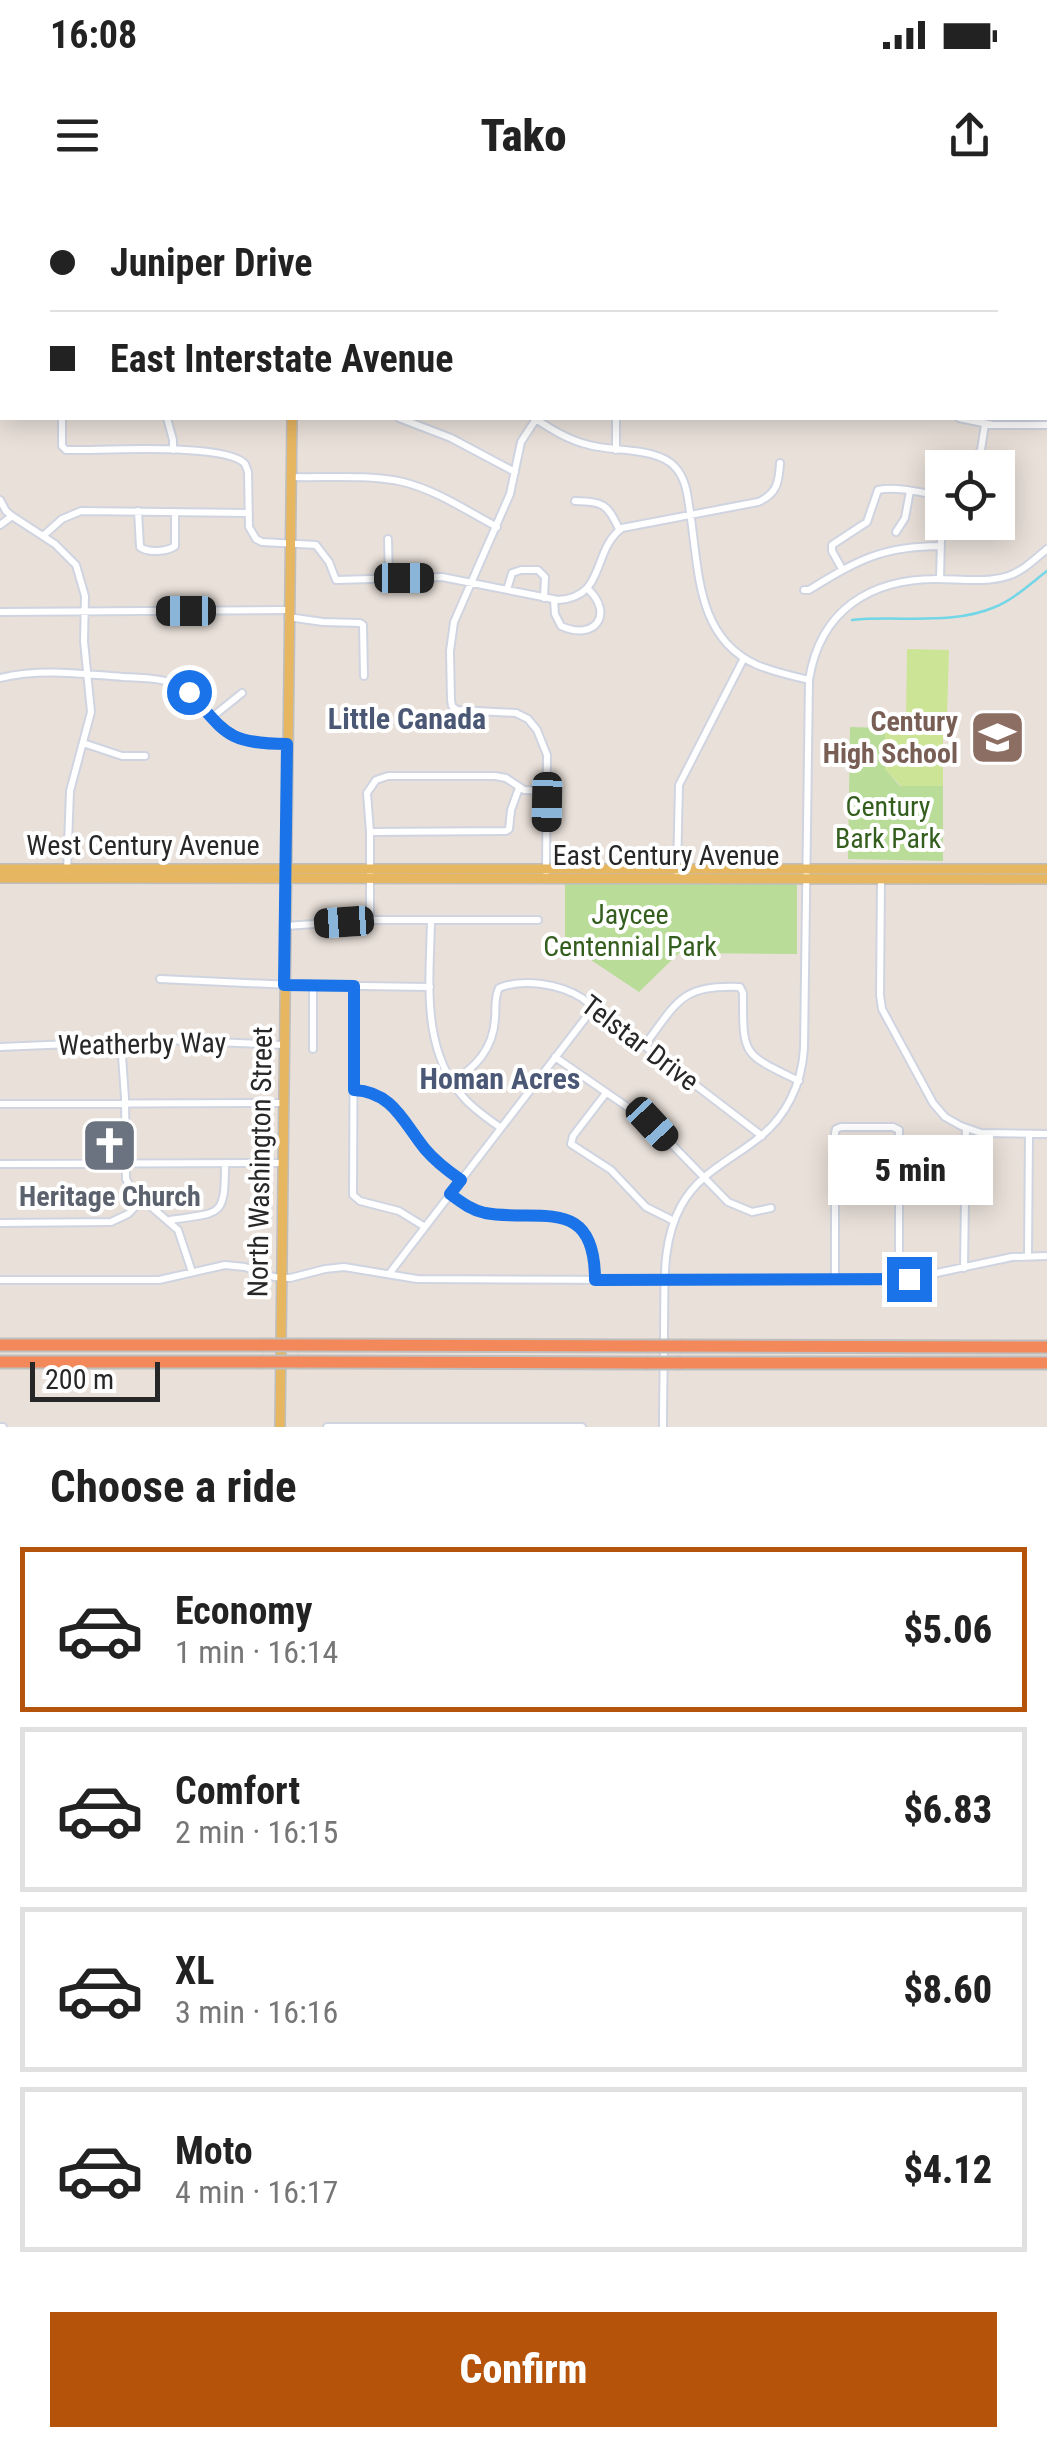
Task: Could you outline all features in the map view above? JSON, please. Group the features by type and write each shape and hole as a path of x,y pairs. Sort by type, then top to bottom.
{"highway":[{"path":"0,1345 1047,1346"},
{"path":"0,1362 1047,1364"}],"main road":[{"name":"North Washington Street","path":"280,1427 292,420"},
{"name":"West Century Avenue","path":"0,868 67,873"},
{"name":"East Century Avenue","path":"285,872 881,873 1047,869"},
{"name":"West Century Avenue","path":"0,878 67,873 285,872"},
{"name":"East Century Avenue","path":"881,873 1047,878"}],"street":[{"path":"0,293 0,306"},
{"path":"62,420 62,444 66,450 200,450 243,462 248,472 249,527 256,539 316,544 336,580 442,577 554,600 573,598 588,589 606,544 619,530 630,524 767,498 778,482 780,463"},
{"path":"168,420 173,450"},
{"path":"405,420 452,438 515,472"},
{"path":"534,420 521,442 510,494 458,612 450,650 452,706 468,711 510,711 528,719 546,750 546,873"},
{"path":"539,420 576,441 656,456 671,463 684,482 705,609 721,638 744,658 769,670 809,680"},
{"path":"616,420 616,450"},
{"path":"968,420 1047,425"},
{"path":"981,450 986,424"},
{"path":"291,478 404,482 496,527"},
{"path":"842,569 832,545 867,522 876,493 882,488 925,494"},
{"path":"896,532 905,518 910,491"},
{"path":"0,500 12,516 56,544 76,565 82,578 91,712 70,792 67,873"},
{"path":"575,502 606,506 619,530"},
{"path":"44,536 62,519 80,510 248,513"},
{"path":"138,511 140,547 144,550 170,550 175,546 175,512"},
{"path":"0,526 12,516"},
{"path":"388,539 389,578"},
{"path":"940,579 941,540"},
{"path":"804,590 862,558 911,546 941,546"},
{"path":"663,1427 664,1280 666,1248 674,1221 688,1194 702,1178 762,1136 782,1114 798,1081 804,1048 809,680 817,650 829,627 851,604 876,589 905,580 1003,578 1047,549"},
{"path":"507,590 512,573 538,570 546,578 544,598"},
{"path":"554,600 554,614 561,626 576,631 591,628 600,620 601,608 588,589"},
{"path":"0,612 288,614 323,622 360,623 364,676"},
{"path":"677,873 679,784 744,658"},
{"path":"0,678 38,672 150,679 184,687 211,718 240,740 287,744"},
{"path":"211,718 242,693"},
{"path":"82,743 122,756 145,756"},
{"path":"370,920 367,793 373,782 384,776 495,776 529,791 547,792"},
{"path":"370,832 506,832 520,788"},
{"path":"881,873 882,1009 937,1108 950,1120 986,1134 1047,1134"},
{"path":"285,926 370,920 538,920"},
{"path":"431,920 430,1020 442,1065 469,1103 501,1128"},
{"path":"160,979 430,987"},
{"name":"Telstar Drive","path":"452,1082 486,1051 494,1026 496,993 502,986 544,984 574,993 762,1136"},
{"path":"313,986 313,1049"},
{"path":"354,986 353,1194 360,1201 399,1210 424,1228"},
{"path":"644,1046 690,992 705,987 740,987 744,1039 750,1053 761,1063 798,1081"},
{"path":"389,1274 594,1007"},
{"name":"Weatherby Way","path":"0,1047 196,1041 283,1045"},
{"path":"120,1042 128,1184 180,1234 192,1272"},
{"path":"555,1057 652,1124 723,1198 752,1212 771,1208"},
{"path":"354,1090 389,1102 431,1156 461,1180"},
{"path":"606,1093 573,1136 572,1144 612,1170 646,1208 674,1221"},
{"path":"0,1104 283,1103"},
{"path":"964,1268 966,1128"},
{"path":"835,1280 836,1129 898,1129 899,1280"},
{"path":"1028,1134 1028,1256"},
{"path":"169,1220 210,1214 220,1208 225,1197 225,1163"},
{"path":"0,1164 282,1164"},
{"path":"450,1194 483,1212 549,1214 569,1221 590,1245 595,1280"},
{"path":"0,1223 111,1222 128,1214 143,1199"},
{"path":"0,1280 154,1280 232,1265 281,1278 344,1267 417,1279 899,1280 1028,1256 1047,1256"},
{"path":"327,1427 582,1427"}],"green space":[{"path":"907,649 949,650 947,715 906,714"},
{"name":"Century Bark Park","path":"850,727 885,728 885,769 900,786 943,786 943,861 848,859"},
{"path":"940,727 943,786 901,786 885,769 885,728"},
{"name":"Jaycee Centennial Park","path":"565,883 797,884 797,954 679,953 639,992 565,946"}],"waterway":[{"path":"852,620 943,618 978,613 1009,600 1047,571"}],"place":[{"name":"Century High School","path":"997,737"},
{"name":"Heritage Church","path":"110,1145"}],"district":[{"name":"Little Canada","path":"407,718"},
{"name":"Homan Acres","path":"500,1078"}],"route":[{"path":"189,692 216,724 240,740 287,744 284,985 354,986 354,1090 379,1096 396,1108 431,1156 461,1180 450,1194 483,1212 549,1214 569,1221 590,1245 595,1280 909,1279"}]}
